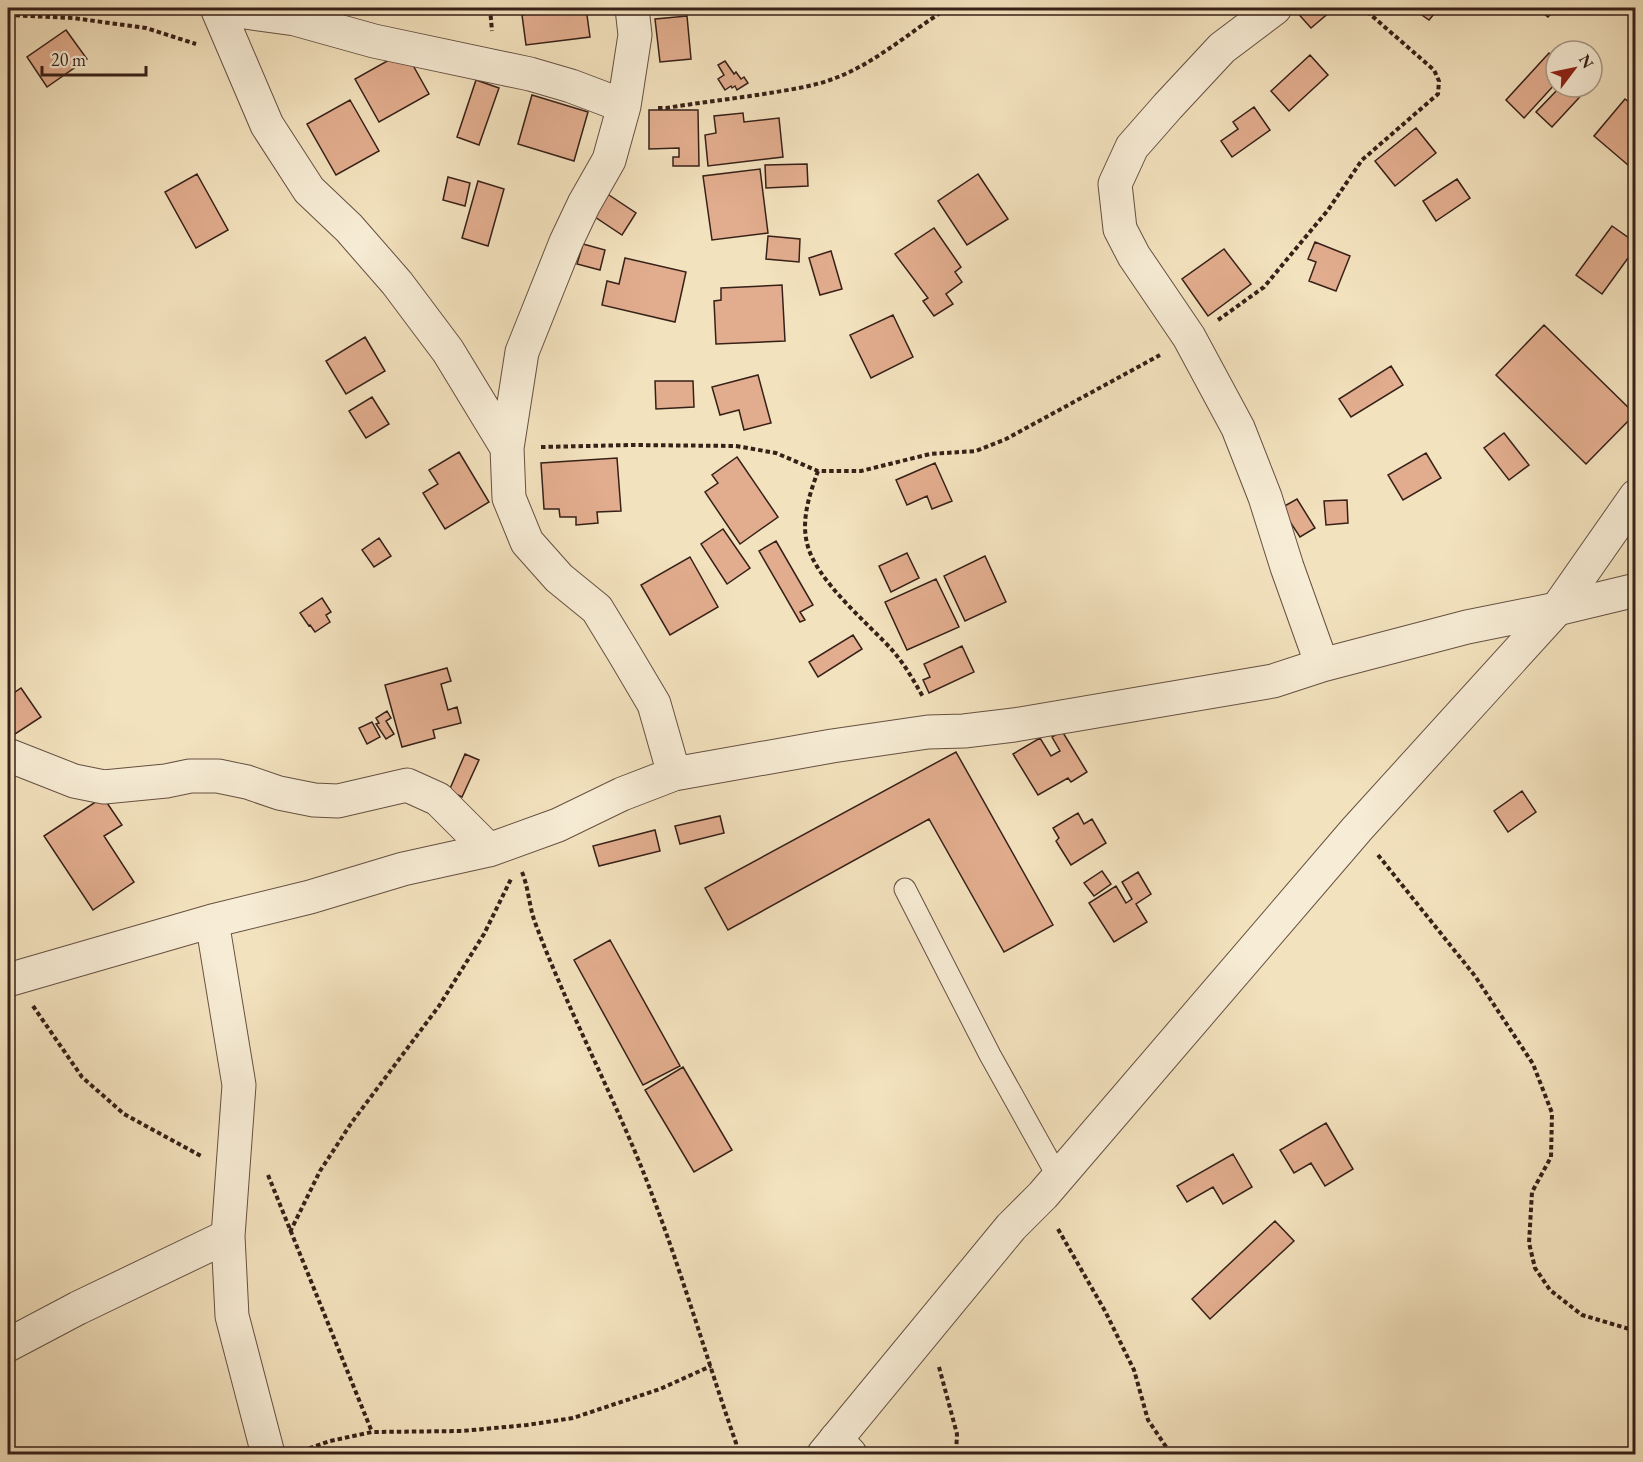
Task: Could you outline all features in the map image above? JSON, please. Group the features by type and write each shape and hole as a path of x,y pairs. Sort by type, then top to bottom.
{"street":[{"path":"217,8 295,19 374,41 530,74 571,86 624,106"},
{"path":"217,8 267,124 309,190 349,228 398,283 448,351 507,448"},
{"path":"632,8 635,35 624,106 609,160 566,242 522,352 507,448 509,498 527,542 559,578 597,609 654,704 674,774"},
{"path":"1275,8 1222,48 1168,106 1132,147 1115,184 1120,229 1134,256 1189,337 1238,428 1265,497 1322,665"},
{"path":"837,1449 1011,1227 1051,1186 1357,829 1557,609 1635,496"},
{"path":"15,979 212,921 310,897 403,869 489,850 526,849 558,825 622,794 674,774 831,746 928,732 1014,725 1263,683 1467,627 1635,590"},
{"path":"8,755 74,781 104,787 166,781 190,776 218,776 247,782 279,793 314,800 338,801 407,785 438,799 489,850"},
{"path":"212,921 239,1085 228,1236 232,1316 268,1455"},
{"path":"8,1345 78,1308 228,1236"}],"lane":[{"path":"905,889 990,1055 1051,1186"}],"path":[{"path":"624,106 666,108 799,88 830,81 880,55 948,8"},
{"path":"507,448 631,445 736,446 776,453 818,471 861,471 930,454 976,451 1006,439 1136,369 1264,287 1328,210 1362,160 1438,94 1439,81 1434,70 1363,8"},
{"path":"8,15 73,18 146,28 237,57"},
{"path":"818,471 808,498 806,542 812,559 857,614 905,666 944,732"},
{"path":"1357,829 1475,976 1533,1064 1552,1113 1551,1157 1532,1192 1529,1243 1535,1268 1550,1290 1582,1315 1635,1331"},
{"path":"290,1232 320,1171 352,1122 439,1006 478,943 526,849"},
{"path":"526,849 527,885 535,922 564,994 648,1183 711,1366 736,1443 737,1455"},
{"path":"15,979 82,1077 124,1114 195,1154 232,1170"},
{"path":"266,1171 372,1432"},
{"path":"1051,1186 1048,1211 1105,1311 1134,1370 1148,1420 1171,1455"},
{"path":"293,1455 330,1441 372,1432 462,1431 573,1418 660,1389 711,1366"}],"building":[{"path":"322,8 341,8 328,16"},
{"path":"534,8 586,8 590,37 526,45 522,15 534,13"},
{"path":"1327,8 1331,11 1311,28 1294,9"},
{"path":"1412,8 1439,8 1429,20"},
{"path":"1536,8 1556,8 1548,17"},
{"path":"687,16 691,59 660,62 655,19"},
{"path":"66,30 87,59 47,87 27,57"},
{"path":"405,51 429,94 379,122 355,79"},
{"path":"1310,55 1328,75 1289,111 1271,91"},
{"path":"1544,58 1544,96 1524,118 1506,100"},
{"path":"725,61 734,74 736,72 741,79 744,77 748,83 737,90 735,86 732,88 731,86 725,90 718,79 724,75 718,65"},
{"path":"476,80 499,88 479,145 457,137"},
{"path":"532,95 588,112 574,161 518,144"},
{"path":"1548,99 1578,99 1552,127 1536,112"},
{"path":"1625,99 1636,107 1635,171 1594,136"},
{"path":"350,100 379,151 336,175 307,124"},
{"path":"1254,107 1270,130 1232,157 1221,141 1238,129 1233,122"},
{"path":"649,110 698,110 699,166 673,166 673,157 679,157 679,148 649,149"},
{"path":"743,113 744,122 779,118 783,157 708,166 705,135 716,133 714,116"},
{"path":"1416,128 1436,153 1395,186 1375,161"},
{"path":"807,164 808,186 766,188 765,165"},
{"path":"760,169 768,233 712,240 703,176"},
{"path":"197,174 228,230 196,248 165,192"},
{"path":"978,174 1008,219 967,245 938,201"},
{"path":"448,177 470,183 465,206 443,200"},
{"path":"1457,179 1470,198 1436,221 1423,201"},
{"path":"478,181 504,189 488,246 462,238"},
{"path":"606,193 636,213 622,235 592,215"},
{"path":"1612,226 1636,243 1636,247 1602,294 1576,275"},
{"path":"934,228 961,267 955,272 962,282 946,294 953,304 934,316 923,301 928,298 895,254"},
{"path":"768,236 800,239 799,262 766,259"},
{"path":"1315,242 1350,256 1336,291 1309,281 1316,262 1308,259"},
{"path":"583,244 605,250 600,270 577,264"},
{"path":"1224,249 1251,284 1208,316 1182,279"},
{"path":"831,251 842,289 820,295 809,258"},
{"path":"625,258 686,272 675,322 602,305 607,281 619,284"},
{"path":"782,285 785,341 716,344 714,301 721,300 721,288"},
{"path":"893,315 913,357 871,378 850,335"},
{"path":"1544,325 1635,414 1586,464 1496,375"},
{"path":"365,337 385,371 346,394 326,361"},
{"path":"1391,366 1403,385 1351,417 1339,399"},
{"path":"758,375 771,423 744,430 739,410 720,415 712,387"},
{"path":"655,381 693,381 694,407 656,409"},
{"path":"372,397 389,424 366,438 349,411"},
{"path":"1504,433 1529,465 1509,480 1484,448"},
{"path":"459,452 489,502 445,529 423,493 438,484 429,470"},
{"path":"1426,453 1441,478 1403,500 1388,475"},
{"path":"737,457 778,517 740,544 705,492 718,483 712,475"},
{"path":"617,458 621,511 597,512 598,523 576,525 576,517 560,517 559,509 544,509 541,463"},
{"path":"935,463 952,501 932,509 927,496 907,505 896,480"},
{"path":"1297,499 1315,528 1300,537 1281,508"},
{"path":"1347,500 1348,523 1326,525 1324,501"},
{"path":"723,529 750,568 727,584 701,544"},
{"path":"379,538 391,556 374,567 362,550"},
{"path":"776,541 813,605 800,612 805,620 800,622 759,551"},
{"path":"907,553 919,578 891,592 879,566"},
{"path":"985,556 1006,602 965,621 944,576"},
{"path":"690,557 718,607 670,635 641,585"},
{"path":"936,579 959,627 907,650 885,602"},
{"path":"322,598 331,612 326,615 330,622 315,632 300,613"},
{"path":"853,635 862,649 818,677 809,662"},
{"path":"962,646 974,672 929,693 923,680 930,677 924,664"},
{"path":"447,668 451,681 441,684 448,710 457,707 461,723 433,730 435,738 402,747 385,685"},
{"path":"21,688 41,717 9,738 8,697"},
{"path":"387,711 391,718 386,721 394,734 386,739 376,724 379,723 376,718"},
{"path":"372,722 380,737 367,744 359,728"},
{"path":"1062,731 1087,772 1071,782 1068,778 1038,795 1013,754 1040,738 1051,756 1060,751 1052,737"},
{"path":"956,752 1053,925 1004,952 929,819 728,930 705,888"},
{"path":"465,754 479,760 462,797 449,791"},
{"path":"1522,791 1536,812 1508,832 1494,811"},
{"path":"103,797 122,825 104,836 134,882 93,910 44,836"},
{"path":"1078,813 1084,824 1092,819 1106,843 1071,865 1056,841 1059,838 1053,828"},
{"path":"720,816 724,833 680,844 675,826"},
{"path":"655,830 660,851 599,866 593,846"},
{"path":"1102,871 1111,884 1094,896 1084,883"},
{"path":"1138,872 1151,894 1136,904 1147,922 1114,942 1089,903 1116,886 1126,903 1132,899 1122,882"},
{"path":"610,940 680,1066 643,1085 574,960"},
{"path":"683,1067 732,1150 694,1172 645,1090"},
{"path":"1326,1123 1353,1169 1325,1186 1311,1163 1294,1173 1280,1150"},
{"path":"1233,1154 1252,1187 1223,1204 1213,1187 1187,1202 1177,1186"},
{"path":"1275,1221 1294,1241 1210,1319 1192,1299"}]}
